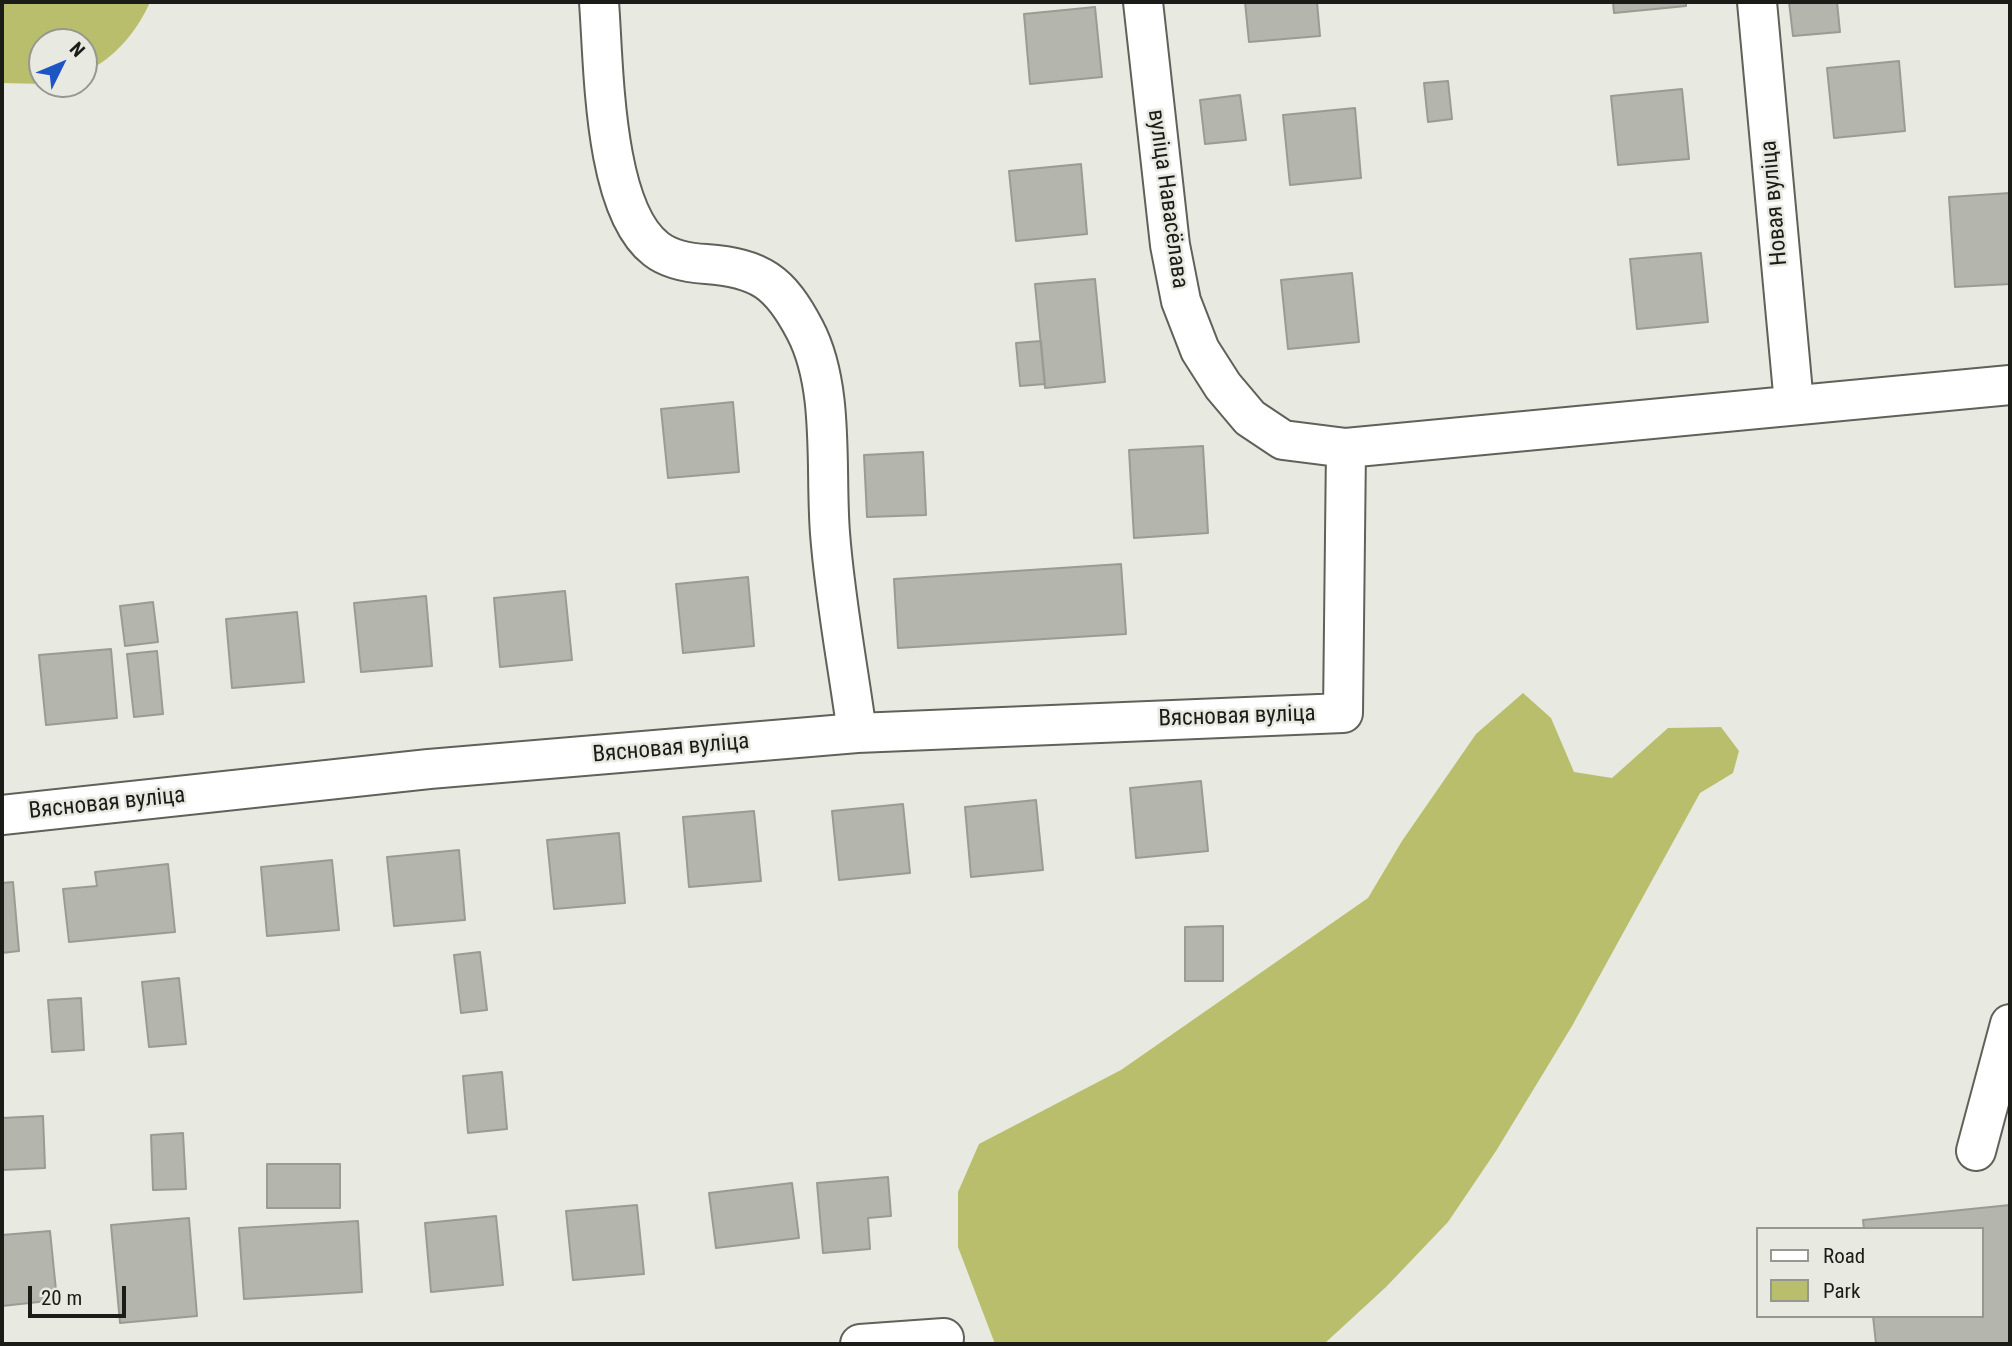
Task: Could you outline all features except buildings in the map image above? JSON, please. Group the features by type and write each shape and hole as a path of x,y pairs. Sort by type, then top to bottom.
{"street":[{"path":"599,2 607,110 620,187 631,218 657,250 674,258 735,266 756,272 774,284 791,304 818,356 830,534 857,733"},
{"name":"вуліца Навасёлава","path":"1143,2 1170,244 1181,301 1200,350 1223,386 1250,418 1283,440 1346,448 2010,385"},
{"name":"Новая вуліца","path":"1757,2 1794,404"},
{"name":"Вясновая вуліца","path":"2,815 429,769 857,733 1343,713 1346,448"},
{"path":"1976,1151 2010,1024"},
{"path":"860,1344 944,1338"}],"green space":[{"path":"2,2 150,2 124,43 98,65 98,28 28,28 28,84 2,83"},
{"path":"1523,693 1551,718 1574,772 1612,778 1668,728 1721,727 1739,751 1733,773 1700,793 1572,1026 1496,1151 1448,1222 1386,1287 1324,1344 995,1344 958,1247 958,1192 979,1144 1121,1070 1368,898 1402,841 1476,734"}]}
